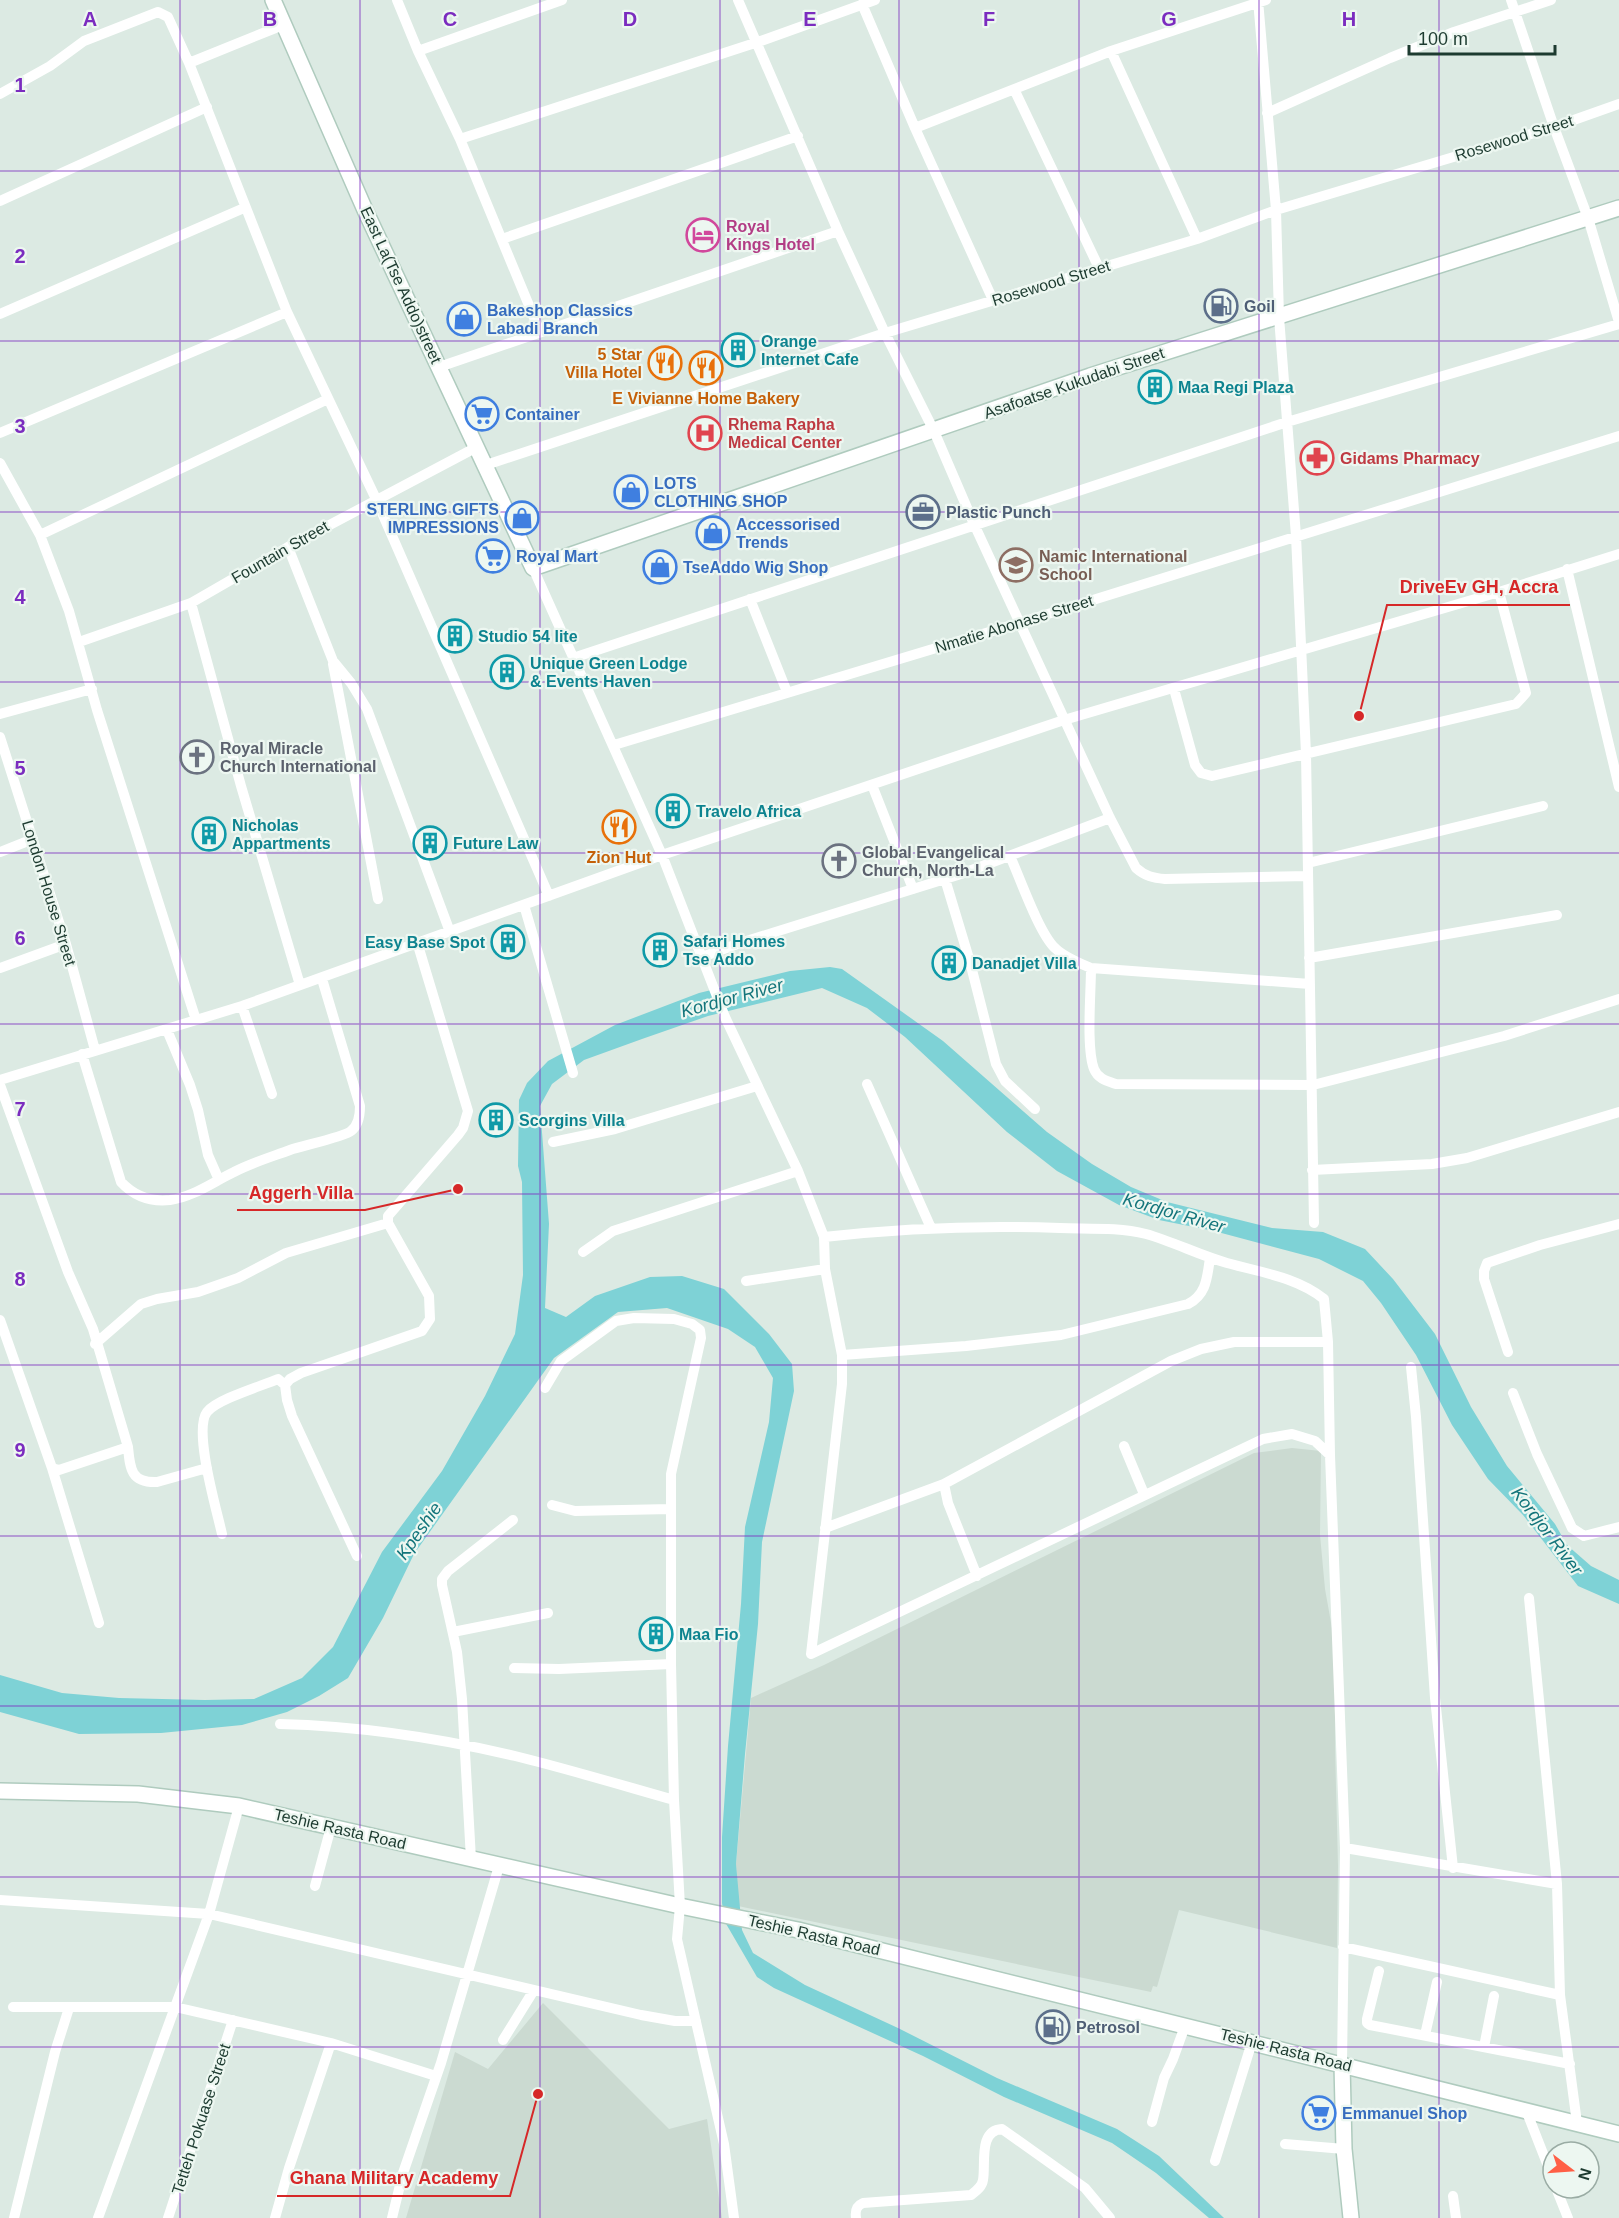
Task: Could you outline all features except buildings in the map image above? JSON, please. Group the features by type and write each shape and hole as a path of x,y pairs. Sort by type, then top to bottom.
{"street":[{"name":"East La(Tse Addo)street","path":"273,0 361,200 483,466 533,568"},
{"path":"397,0 418,51 460,139 540,332"},
{"path":"418,51 562,0"},
{"path":"738,0 838,231 934,431 974,524 1110,819 1136,868 1153,878 1308,876"},
{"path":"573,658 1287,422 1619,323 1588,218 1511,0"},
{"path":"1267,113 1454,32 1551,0"},
{"path":"460,139 758,42 870,1 915,128 993,300"},
{"path":"915,128 1111,51 1261,1 1267,113 1276,210 1279,316 1296,536 1306,754 1314,1223"},
{"path":"0,94 50,66 84,41 158,12 168,17 207,107 244,208 287,312 376,499 549,896"},
{"path":"189,63 283,25"},
{"path":"1111,51 1197,238"},
{"path":"1014,89 1099,268"},
{"name":"Rosewood Street","path":"483,466 885,333 1197,238 1276,210 1554,127 1619,104"},
{"path":"0,201 207,107"},
{"path":"501,239 798,136"},
{"path":"0,314 244,208"},
{"name":"Asafoatse Kukudabi Street","path":"533,568 1090,376 1619,208"},
{"path":"439,367 838,231"},
{"path":"0,433 287,312"},
{"path":"40,535 328,399"},
{"name":"Nmatie Abonase Street","path":"614,745 1019,623 1619,436"},
{"name":"Fountain Street","path":"79,642 191,603 288,547 475,448"},
{"path":"0,463 40,535 79,642 97,710 196,1020"},
{"path":"288,547 333,661 378,899"},
{"path":"0,1080 167,1030 322,979 417,942 662,855 1064,720 1500,592 1619,554"},
{"path":"533,568 662,855 726,1017 798,1171 824,1237 825,1269 842,1355 842,1384 811,1654 1263,1439 1292,1434 1315,1441 1330,1455"},
{"path":"1567,569 1619,787"},
{"path":"1174,689 1195,765 1201,773 1212,776 1516,704 1526,693 1500,592"},
{"path":"750,599 788,693"},
{"path":"191,603 241,786 300,985"},
{"path":"333,661 351,683 367,709 450,932"},
{"path":"0,714 92,689"},
{"name":"London House Street","path":"0,737 66,944 95,1050"},
{"path":"872,786 913,889"},
{"path":"1308,863 1543,806"},
{"path":"702,957 945,879 1110,819"},
{"path":"0,852 33,839"},
{"path":"1010,856 1042,929 1054,948 1078,963 1091,968 1310,984"},
{"path":"945,879 970,962 996,1064 1005,1081 1035,1109"},
{"path":"524,905 573,1073"},
{"path":"1309,958 1557,915"},
{"path":"357,1556 292,1416 286,1401 285,1385 301,1373 422,1330 430,1319 429,1296 388,1223 388,1216 463,1128 468,1111 417,942"},
{"path":"0,968 66,944"},
{"path":"1091,968 1090,1043 1094,1069 1101,1080 1116,1084 1313,1085 1504,1036 1619,999"},
{"path":"82,1054 121,1182 129,1191 144,1198 171,1200 194,1193 236,1171 291,1150 351,1132 357,1123 360,1106 322,979"},
{"path":"242,1006 272,1094"},
{"path":"167,1030 190,1085 208,1155 219,1180"},
{"path":"867,1084 930,1228"},
{"path":"0,1086 68,1272 93,1329 128,1447 130,1467 136,1477 144,1481 157,1482 207,1468"},
{"path":"553,1142 615,1129 757,1086"},
{"path":"1312,1170 1432,1164 1467,1158 1619,1112"},
{"path":"583,1252 613,1231 798,1171"},
{"path":"96,1344 141,1304 198,1292 238,1278 286,1253 388,1223"},
{"path":"1508,1352 1484,1279 1487,1263 1540,1245 1619,1224"},
{"path":"824,1237 930,1228 1023,1226 1114,1230 1144,1234 1210,1258 1305,1285 1324,1299 1328,1342 1345,1848 1342,2064 1344,2149 1351,2218"},
{"path":"842,1355 966,1346 1060,1335 1188,1304 1202,1294 1210,1258"},
{"path":"746,1281 825,1269"},
{"path":"545,1388 561,1361 616,1321 634,1318 674,1318 692,1324 700,1330 701,1338 671,1474 671,1664 674,1800 680,1906 677,1939 724,2144 734,2218"},
{"path":"0,1320 52,1468 99,1623"},
{"path":"825,1528 944,1484 1171,1360 1234,1342 1328,1342"},
{"path":"1411,1367 1435,1698 1453,1868"},
{"path":"222,1534 207,1468 202,1426 206,1413 216,1404 278,1379 285,1385"},
{"path":"1513,1393 1537,1454 1572,1528 1584,1536 1619,1527"},
{"path":"1124,1446 1144,1494"},
{"path":"52,1468 59,1470 128,1447"},
{"path":"944,1484 948,1503 976,1576"},
{"path":"552,1506 576,1511 671,1509"},
{"path":"471,1859 462,1699 453,1632 442,1579 448,1571 513,1520"},
{"path":"1528,1598 1557,1884 1560,1995 1577,2123"},
{"path":"453,1632 548,1613"},
{"path":"514,1668 559,1669 671,1664"},
{"path":"280,1724 326,1725 465,1746 515,1756 674,1800"},
{"name":"Teshie Rasta Road","path":"0,1791 138,1794 239,1806 499,1866 798,1930 1526,2109 1619,2134"},
{"path":"98,2218 209,1914 239,1806"},
{"path":"315,1886 331,1827"},
{"path":"1345,1848 1557,1884"},
{"path":"392,2218 406,2162 468,1975 499,1866"},
{"path":"0,1900 209,1914 641,2015 675,2021 696,2020"},
{"path":"1343,1947 1560,1995"},
{"path":"1379,1971 1367,2023 1570,2064"},
{"path":"1425,2036 1437,1982"},
{"path":"503,2040 534,1989"},
{"path":"1484,2047 1494,1996"},
{"path":"13,2007 175,2007 331,2043 436,2076"},
{"path":"14,2218 55,2052 69,2008"},
{"name":"Tetteh Pokuase Street","path":"168,2218 233,2020"},
{"path":"1152,2122 1164,2078 1185,2026"},
{"path":"1215,2161 1252,2042"},
{"path":"275,2218 289,2168 331,2043"},
{"path":"1526,2109 1541,2148"},
{"path":"856,2218 856,2209 863,2203 970,2195 983,2181 983,2151 992,2134 1002,2129 1085,2188 1110,2218"},
{"path":"1285,2144 1344,2149"},
{"path":"1453,2196 1456,2218"},
{"path":"1561,2200 1568,2218"}],"shaded area":[{"path":"1292,1448 1321,1451 1320,1535 1325,1589 1335,1645 1337,1948 1179,1910 1157,1987 1153,1986 1151,1992 738,1906 736,1864 751,1698 824,1665 1254,1453"},
{"path":"543,2003 669,2129 707,2119 722,2218 406,2218 455,2052 488,2069"}],"water":[{"path":"830,967 842,969 943,1041 1047,1132 1092,1164 1131,1187 1167,1202 1272,1228 1323,1232 1365,1249 1393,1279 1435,1334 1471,1407 1507,1466 1555,1524 1567,1545 1591,1566 1619,1580 1619,1604 1578,1586 1523,1515 1488,1479 1452,1425 1416,1355 1381,1303 1363,1281 1319,1259 1214,1231 1159,1220 1119,1205 1057,1171 1007,1132 905,1037 867,1008 822,988 708,1016 642,1039 584,1060 552,1084 540,1106 549,1224 545,1308 566,1317 595,1296 650,1277 682,1276 724,1289 769,1334 792,1364 794,1391 762,1542 758,1624 736,1864 742,1930 753,1953 805,1985 898,2028 997,2078 1117,2129 1159,2156 1224,2218 1209,2218 1156,2173 1112,2143 1004,2097 923,2056 774,1988 757,1977 725,1922 722,1903 722,1837 745,1527 769,1422 773,1378 755,1347 728,1329 667,1308 618,1312 554,1358 414,1554 383,1618 348,1678 319,1696 287,1712 242,1725 161,1733 79,1734 0,1712 0,1675 62,1693 119,1698 205,1700 254,1699 302,1678 333,1647 382,1552 442,1471 485,1396 515,1334 523,1275 522,1182 518,1166 519,1100 527,1083 548,1061 615,1025 699,993 790,971"}],"place":[{"name":"Royal Kings Hotel","path":"703,235"},
{"name":"Goil","path":"1221,306"},
{"name":"Bakeshop Classics Labadi Branch","path":"464,319"},
{"name":"Orange Internet Cafe","path":"738,350"},
{"name":"5 Star Villa Hotel","path":"665,363"},
{"name":"E Vivianne Home Bakery","path":"706,368"},
{"name":"Maa Regi Plaza","path":"1155,387"},
{"name":"Container","path":"482,414"},
{"name":"Rhema Rapha Medical Center","path":"705,433"},
{"name":"Gidams Pharmacy","path":"1317,458"},
{"name":"LOTS CLOTHING SHOP","path":"631,492"},
{"name":"Plastic Punch","path":"923,512"},
{"name":"STERLING GIFTS IMPRESSIONS","path":"522,518"},
{"name":"Accessorised Trends","path":"713,533"},
{"name":"Royal Mart","path":"493,556"},
{"name":"Namic International School","path":"1016,565"},
{"name":"TseAddo Wig Shop","path":"660,567"},
{"name":"Studio 54 lite","path":"455,636"},
{"name":"Unique Green Lodge & Events Haven","path":"507,672"},
{"name":"DriveEv GH, Accra","path":"1359,716"},
{"name":"Royal Miracle Church International","path":"197,757"},
{"name":"Travelo Africa","path":"673,811"},
{"name":"Zion Hut","path":"619,827"},
{"name":"Nicholas Appartments","path":"209,834"},
{"name":"Future Law","path":"430,843"},
{"name":"Global Evangelical Church, North-La","path":"839,861"},
{"name":"Easy Base Spot","path":"508,942"},
{"name":"Safari Homes Tse Addo","path":"660,950"},
{"name":"Danadjet Villa","path":"949,963"},
{"name":"Scorgins Villa","path":"496,1120"},
{"name":"Aggerh Villa","path":"458,1189"},
{"name":"Maa Fio","path":"656,1634"},
{"name":"Petrosol","path":"1053,2027"},
{"name":"Ghana Military Academy","path":"538,2094"},
{"name":"Emmanuel Shop","path":"1319,2113"}],"water label":[{"name":"Kordjor River","path":"732,998"},
{"name":"Kordjor River","path":"1174,1213"},
{"name":"Kpeshie","path":"419,1531"},
{"name":"Kordjor River","path":"1547,1531"}]}
